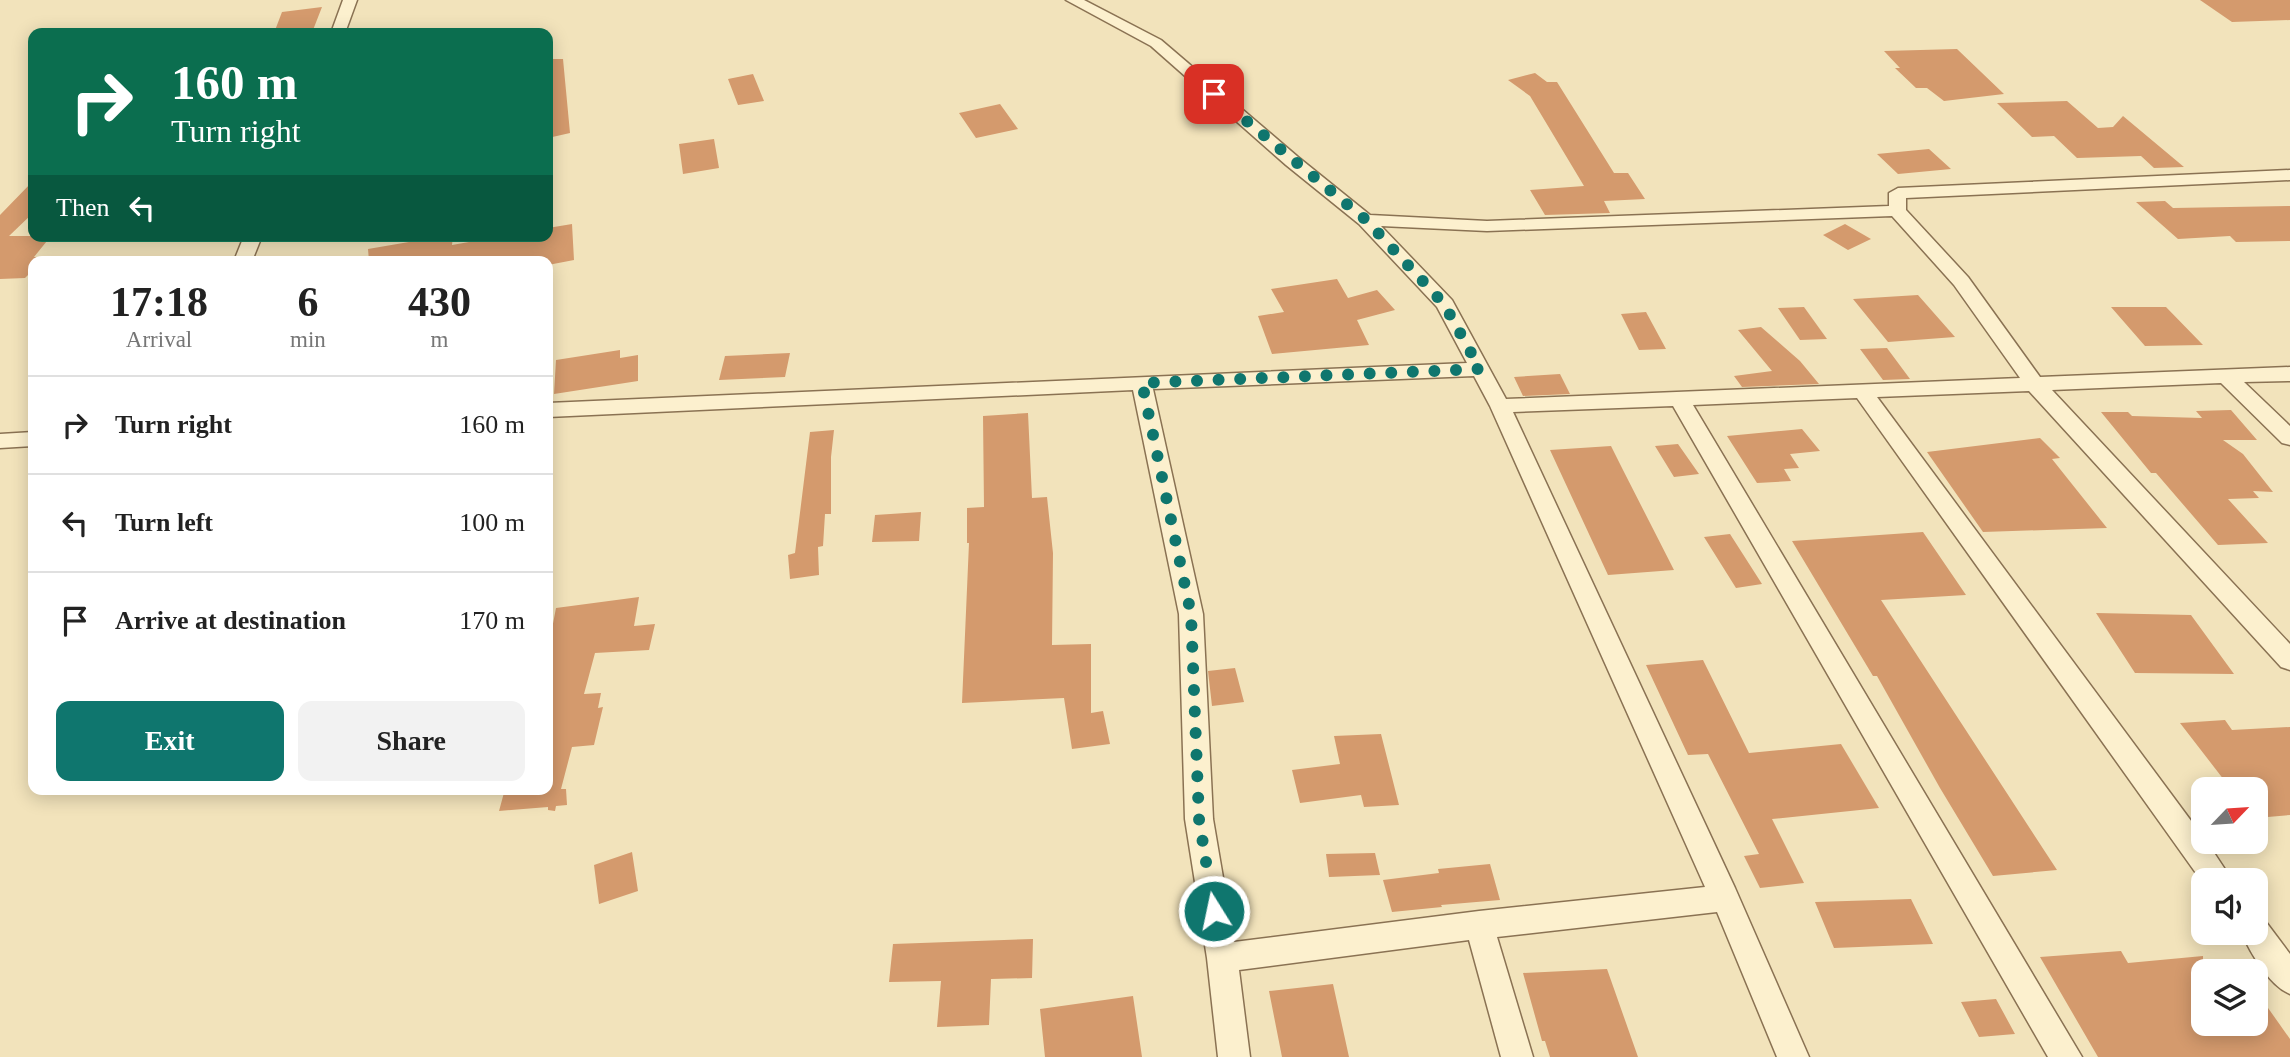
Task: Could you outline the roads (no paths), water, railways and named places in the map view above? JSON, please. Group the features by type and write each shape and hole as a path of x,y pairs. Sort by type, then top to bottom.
{"street":[{"path":"340,28 350,0"},
{"path":"1073,0 1156,43 1292,161 1366,220 1444,304 1500,406 1725,898 1793,1057"},
{"path":"2290,175 1898,193 1897,211 1961,281 2034,384 2290,660"},
{"path":"1366,220 1487,226 1897,211"},
{"path":"553,410 1480,369"},
{"path":"1500,406 2290,374"},
{"path":"2225,376 2290,438"},
{"path":"1142,383 1191,614 1199,819 1222,958 1234,1057"},
{"path":"1862,391 2209,868"},
{"path":"1679,398 2066,1057"},
{"path":"0,441 28,439"},
{"path":"1222,958 1479,925 1725,898"},
{"path":"1479,925 1517,1057"},
{"path":"2265,945 2290,979"}]}
